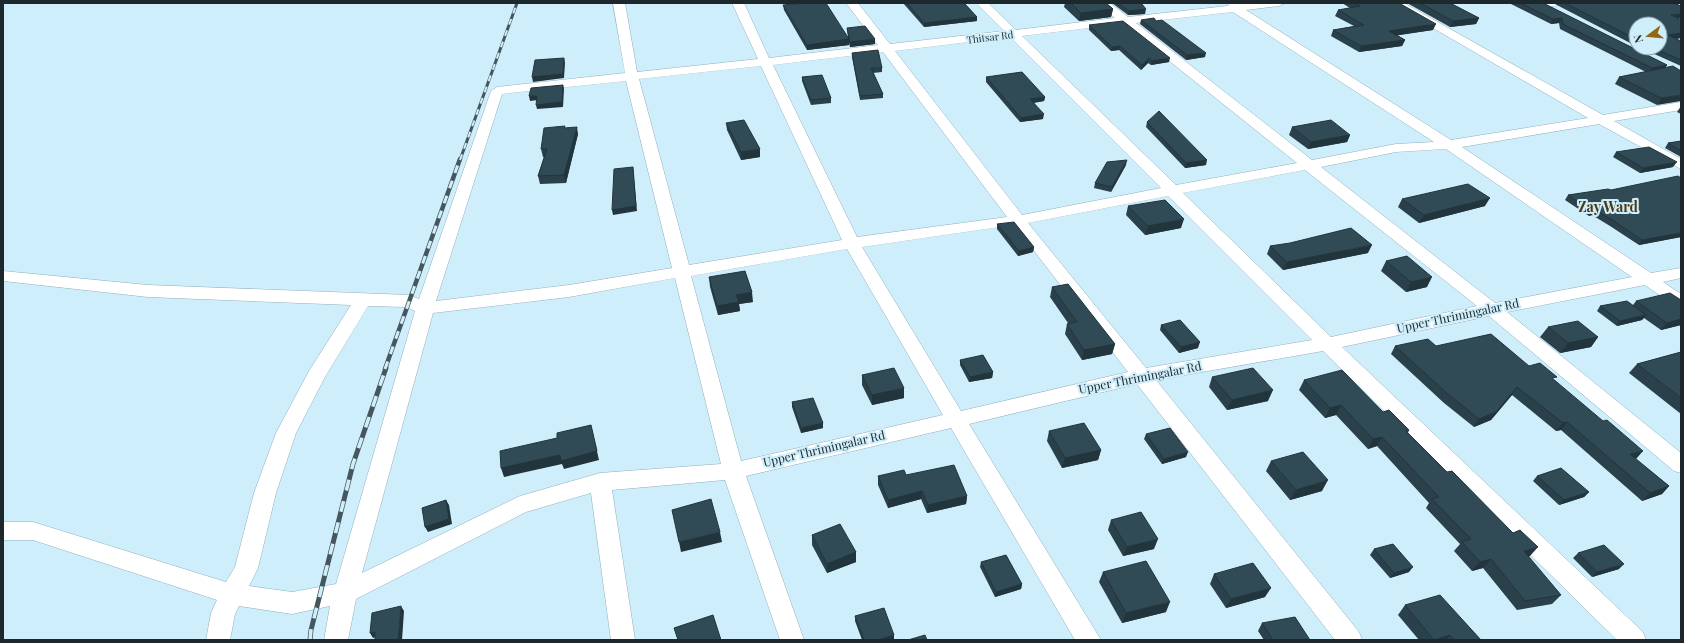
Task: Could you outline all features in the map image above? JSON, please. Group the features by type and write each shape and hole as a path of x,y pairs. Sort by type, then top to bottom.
{"street":[{"path":"619,3 632,78 683,271 733,471 792,640"},
{"path":"738,3 852,243 955,418 1089,640"},
{"path":"852,3 1018,220 1350,640"},
{"path":"982,3 1327,344 1634,640"},
{"path":"1104,3 1492,309 1681,465"},
{"name":"Thitsar Rd","path":"426,308 497,91 632,78 886,49 1126,21 1232,6 1279,3"},
{"path":"1396,3 1681,165"},
{"path":"1543,4 1560,3"},
{"path":"1543,4 1565,15"},
{"path":"1232,6 1449,146 1681,302"},
{"path":"3,276 148,291 409,301 426,308 569,291 852,243 1018,220 1396,148 1449,146 1681,106"},
{"name":"Upper Thrimingalar Rd","path":"3,531 33,531 233,596 292,603 345,593 520,505 600,482 733,471 955,418 1142,376 1327,344 1492,309 1681,273"},
{"path":"218,640 223,613 246,568 265,493 286,433 316,376 363,300"},
{"path":"336,640 345,593 426,308"},
{"path":"600,482 623,640"}],"building":[{"path":"826,3 849,39 807,45 783,5"},
{"path":"907,3 964,3 977,17 924,23"},
{"path":"1071,3 1106,3 1113,9 1081,13"},
{"path":"1118,3 1141,3 1146,9 1129,11"},
{"path":"1354,3 1399,3 1436,24 1389,31 1405,40 1361,46 1333,30 1364,25 1338,10 1360,6"},
{"path":"1420,3 1450,3 1479,18 1453,21"},
{"path":"1520,3 1543,3 1628,46 1628,56 1649,56 1667,65 1652,68 1563,24 1562,18 1553,19"},
{"path":"1565,3 1674,3 1681,6 1681,14 1671,15 1681,20 1681,33 1668,35 1668,16 1628,16 1628,35"},
{"path":"1154,18 1156,21 1162,20 1206,53 1187,55 1141,20"},
{"path":"1123,21 1170,58 1152,61 1149,58 1142,65 1120,46 1112,47 1089,25"},
{"path":"865,26 875,39 850,42 847,28"},
{"path":"1668,35 1681,41 1681,60 1668,54"},
{"path":"878,50 882,68 871,68 883,94 860,96 852,53"},
{"path":"564,58 563,74 532,77 535,60"},
{"path":"1673,66 1681,71 1681,95 1661,98 1619,77"},
{"path":"1022,72 1045,97 1030,99 1044,114 1021,118 986,77"},
{"path":"822,75 831,98 811,100 802,77"},
{"path":"563,85 562,102 536,105 537,96 529,96 531,88"},
{"path":"1159,111 1207,160 1186,163 1147,122"},
{"path":"744,120 760,149 741,152 726,123"},
{"path":"1331,120 1350,135 1311,142 1292,127"},
{"path":"565,126 564,128 577,127 564,175 538,176 547,149 541,149 544,128"},
{"path":"1681,141 1681,151 1668,143"},
{"path":"1649,147 1677,162 1643,168 1616,152"},
{"path":"1127,160 1112,187 1095,183 1107,162"},
{"path":"633,167 636,206 612,210 614,169"},
{"path":"1678,176 1681,178 1681,233 1642,240 1614,221 1595,210 1592,211 1568,195 1608,189 1611,190"},
{"path":"1468,184 1490,198 1424,215 1402,199"},
{"path":"1165,200 1184,219 1148,226 1128,206"},
{"path":"1014,222 1034,247 1019,251 997,224"},
{"path":"1351,228 1372,245 1287,262 1270,246 1290,243"},
{"path":"1407,256 1432,277 1411,282 1386,261"},
{"path":"745,271 752,292 736,295 739,302 717,306 709,277"},
{"path":"1068,284 1115,344 1084,350 1067,324 1077,322 1052,287"},
{"path":"1670,293 1681,300 1681,319 1667,323 1636,301"},
{"path":"1627,301 1646,315 1620,321 1600,306"},
{"path":"1180,320 1200,342 1181,347 1161,325"},
{"path":"1578,321 1598,337 1568,343 1548,327"},
{"path":"1491,334 1529,366 1540,363 1557,377 1552,378 1603,421 1607,420 1643,451 1630,454 1669,486 1650,493 1567,422 1563,423 1517,387 1496,412 1479,419 1449,395 1395,346 1428,339 1436,346"},
{"path":"1681,352 1681,398 1637,364"},
{"path":"983,355 993,372 970,377 960,360"},
{"path":"894,368 904,388 872,395 862,375"},
{"path":"1253,368 1273,390 1232,400 1212,377"},
{"path":"1342,370 1383,412 1389,410 1409,430 1406,431 1447,472 1452,471 1513,533 1520,530 1538,547 1524,551 1561,595 1525,601 1491,559 1480,562 1462,542 1471,539 1432,499 1439,497 1382,437 1373,439 1341,405 1330,408 1304,380"},
{"path":"813,398 823,423 801,428 792,402"},
{"path":"1084,423 1101,450 1065,458 1049,431"},
{"path":"591,425 597,451 561,461 560,455 501,468 500,451 557,438 557,433"},
{"path":"1170,428 1188,452 1164,459 1146,434"},
{"path":"1303,452 1328,480 1296,490 1271,461"},
{"path":"954,465 967,496 928,505 922,491 888,500 878,476 904,470 906,475"},
{"path":"1561,468 1589,492 1564,500 1537,476"},
{"path":"711,499 720,532 679,542 672,510"},
{"path":"446,500 449,519 425,527 422,508"},
{"path":"1141,512 1158,539 1127,547 1111,520"},
{"path":"840,524 856,552 827,564 812,535"},
{"path":"1393,544 1413,567 1394,573 1374,549"},
{"path":"1604,545 1624,564 1597,572 1578,553"},
{"path":"1006,555 1022,584 996,592 981,562"},
{"path":"1146,561 1170,602 1126,613 1103,572"},
{"path":"1253,563 1271,588 1231,599 1214,574"},
{"path":"1440,595 1481,640 1454,640 1450,635 1434,640 1405,605"},
{"path":"401,606 398,640 375,640 375,632 370,633 372,613"},
{"path":"884,608 894,635 878,640 864,640 855,616"},
{"path":"713,615 721,640 678,640 674,628"},
{"path":"1295,617 1310,640 1273,640 1262,623"},
{"path":"925,635 927,640 908,640"}],"railway":[{"path":"460,160 517,3"},
{"path":"385,369 460,159"},
{"path":"310,640 311,630 353,464 386,368"}],"district":[{"name":"Zay Ward","path":"1608,207"}]}
